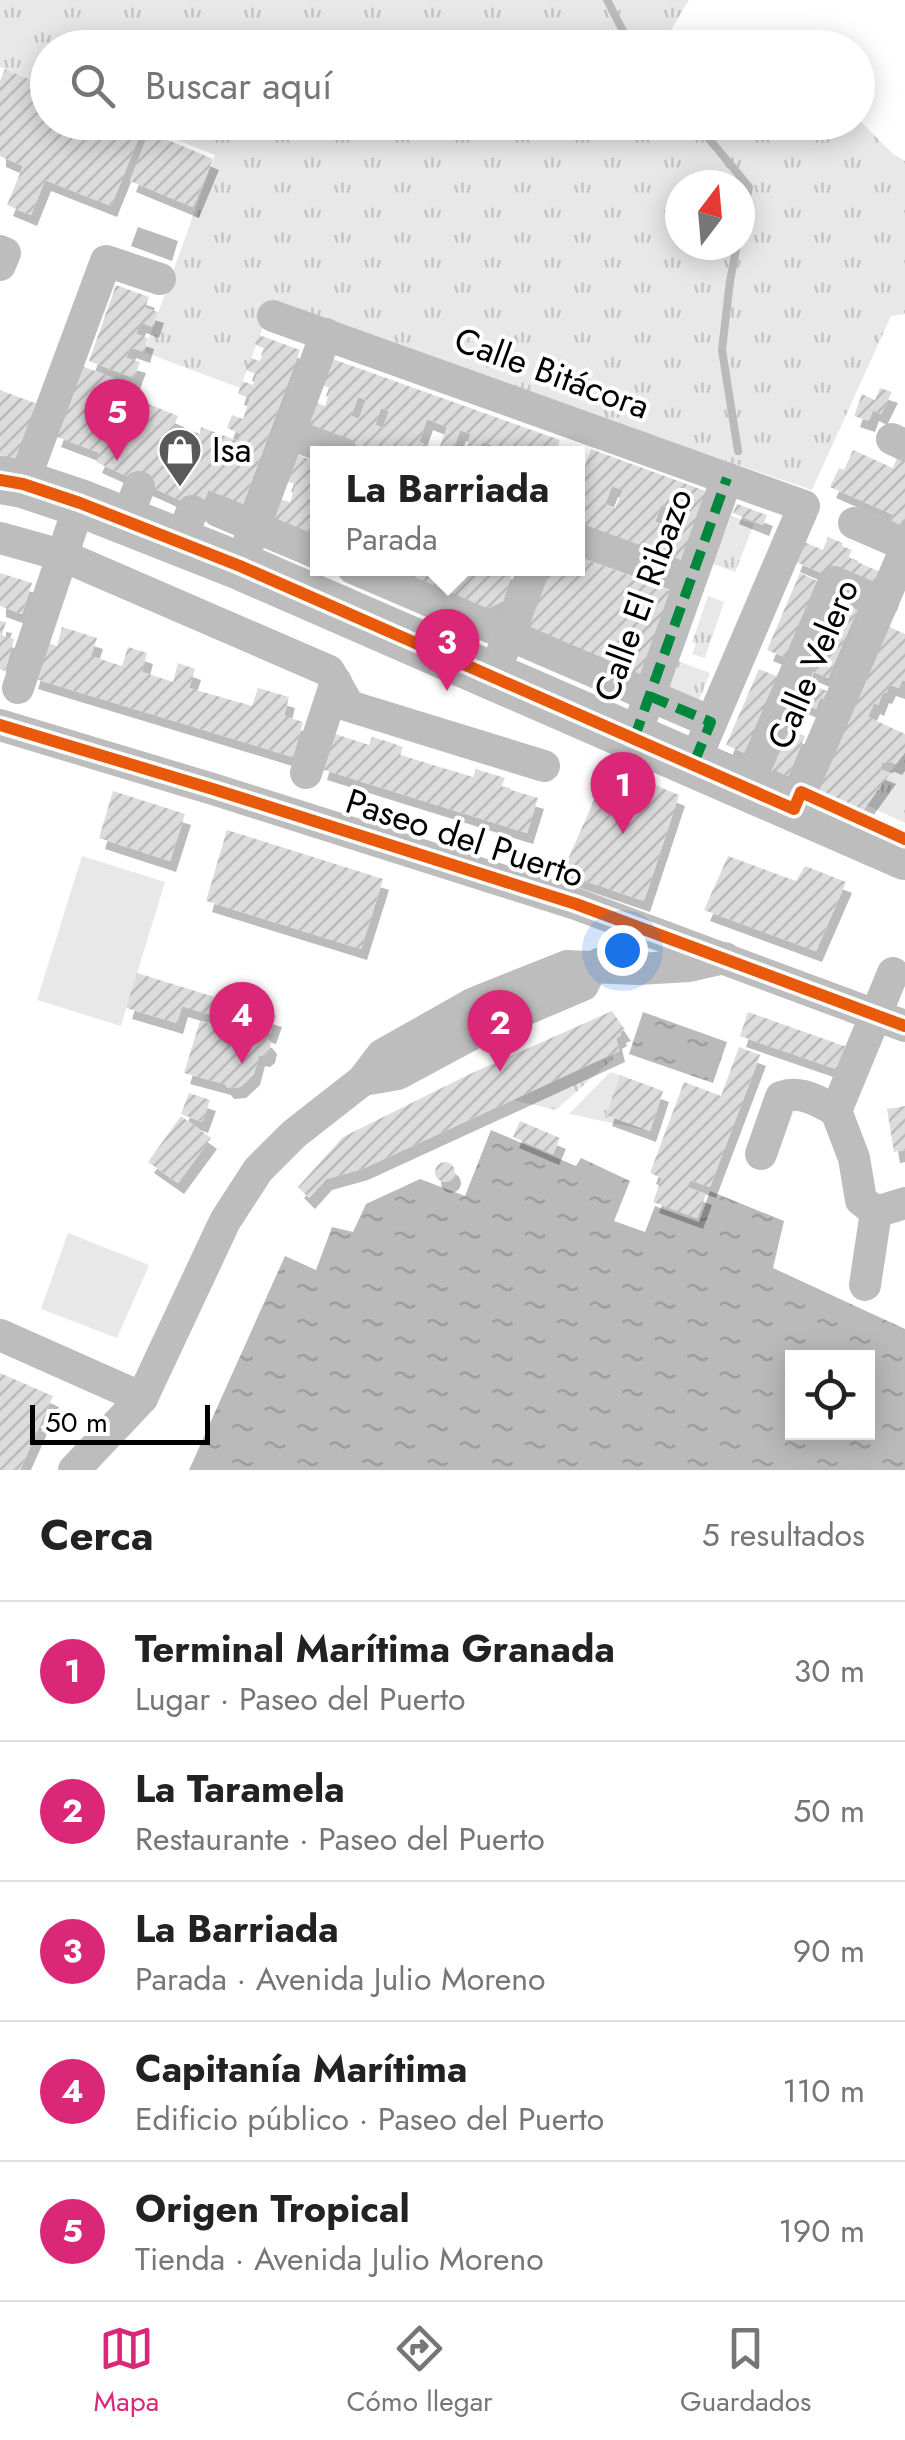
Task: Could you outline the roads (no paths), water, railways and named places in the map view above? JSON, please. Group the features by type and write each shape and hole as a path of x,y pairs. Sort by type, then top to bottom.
{"highway":[{"path":"12,482 80,503 132,503 197,521 310,573"},
{"path":"316,576 702,743 747,788 905,856"}],"street":[{"path":"0,251 5,253 0,265"},
{"path":"12,482 106,261 160,280"},
{"name":"Calle Bitácora","path":"273,316 326,334 582,441 727,478 804,506 702,743"},
{"path":"310,552 247,546 326,334"},
{"path":"289,434 321,446"},
{"name":"Calle El Ribazo","path":"642,717 727,478"},
{"path":"18,688 80,503"},
{"path":"854,524 905,548"},
{"path":"0,538 61,555 329,671 349,706 544,766"},
{"path":"585,542 678,576"},
{"name":"Calle Velero","path":"794,809 905,548"},
{"path":"366,576 501,656 531,576"},
{"path":"747,788 834,582 882,603"},
{"path":"306,773 336,682"},
{"name":"Paseo del Puerto","path":"0,725 576,904 891,1020"},
{"path":"591,968 620,952 632,925"},
{"path":"74,1470 142,1398 226,1221 258,1170 294,1134 363,1080 382,1055 474,1003 567,966 689,966 726,958"},
{"path":"836,1110 891,1020 893,972"},
{"path":"761,1154 781,1097 792,1093 836,1110 854,1158 861,1200 890,1207 865,1285"},
{"path":"0,1335 142,1398"}],"water":[{"path":"138,227 178,241 172,261 131,246"},
{"path":"643,1012 727,1042 713,1083 629,1054"},
{"path":"491,1130 576,1166 581,1158 630,1181 614,1221 645,1232 655,1206 699,1222 710,1191 784,1221 773,1268 905,1329 905,1470 189,1470 285,1256 316,1270 332,1227 353,1232 366,1204 420,1179 465,1196"}],"waterway":[{"path":"607,0 622,30"},
{"path":"710,140 735,170"},
{"path":"734,260 722,350 738,451"}],"place":[{"name":"Origen Tropical","path":"117,461"},
{"name":"Isa","path":"180,488"},
{"name":"La Barriada","path":"447,691"},
{"name":"Terminal Marítima Granada","path":"623,834"},
{"name":"Capitanía Marítima","path":"242,1064"},
{"name":"La Taramela","path":"500,1072"}]}
